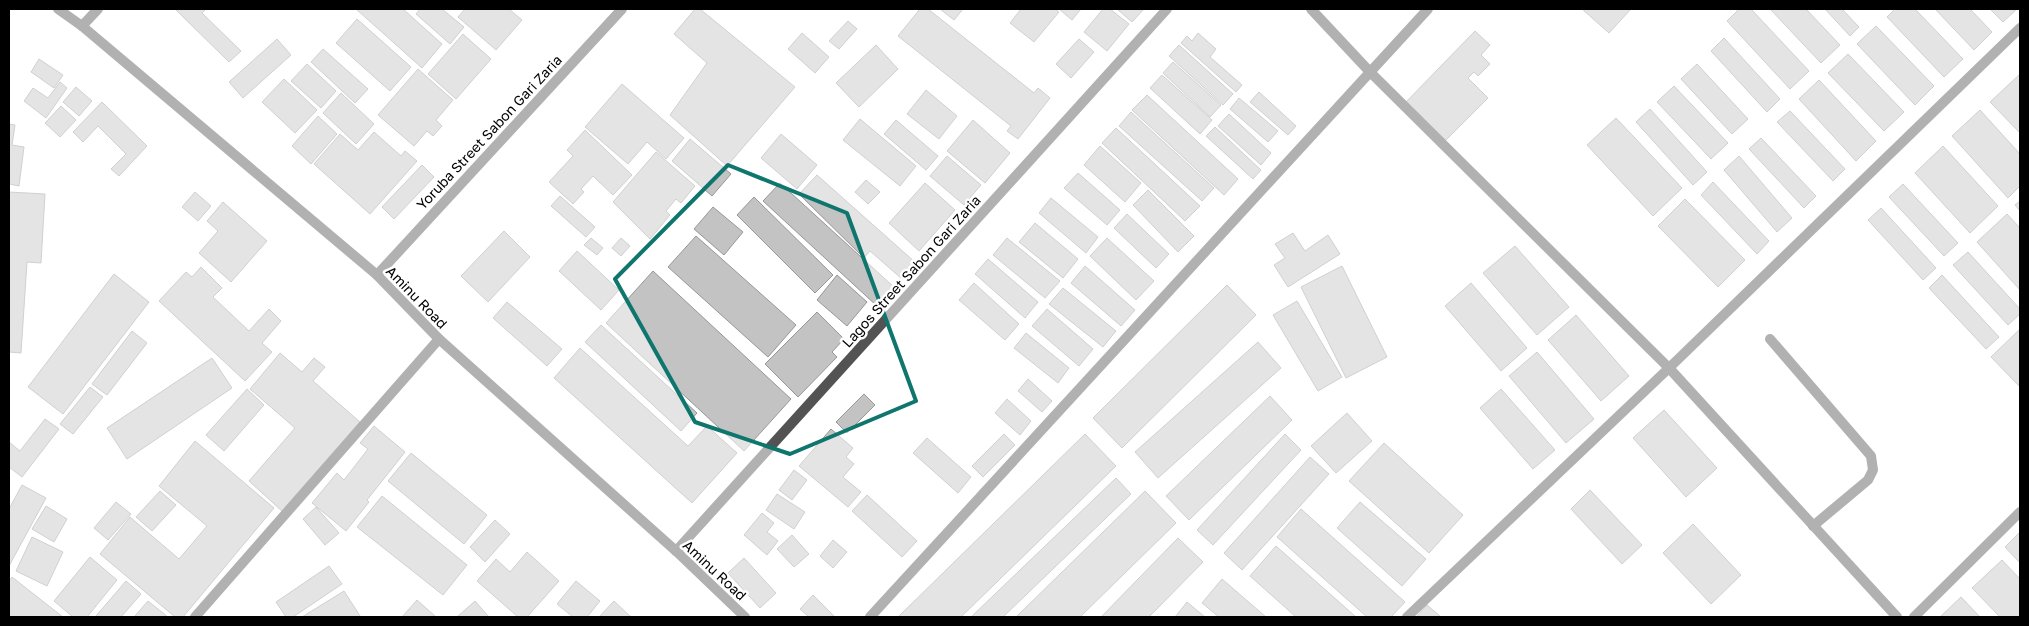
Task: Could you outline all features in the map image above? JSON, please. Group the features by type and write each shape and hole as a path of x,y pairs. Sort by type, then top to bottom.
{"street":[{"name":"Aminu Road","path":"58,9 82,26 377,275 439,339 676,551 745,617"},
{"path":"82,26 98,9"},
{"name":"Yoruba Street Sabon Gari Zaria","path":"377,275 622,9"},
{"name":"Lagos Street Sabon Gari Zaria","path":"676,551 1167,9"},
{"path":"1311,9 1370,72 1669,368 1897,617"},
{"path":"870,617 1428,9"},
{"path":"1407,617 1669,368 2020,28"},
{"path":"195,617 439,339"},
{"path":"1770,339 1871,456 1873,470 1868,480 1813,526"},
{"path":"1914,617 2020,512"}],"highlighted area":[{"path":"728,165 847,213 916,401 790,454 695,422 615,279"}],"building":[{"path":"175,9 206,9 202,13 241,51 229,62"},
{"path":"356,9 403,9 442,44 422,68"},
{"path":"420,9 442,9 464,27 450,44 416,14"},
{"path":"465,9 509,9 522,20 496,50 458,17"},
{"path":"695,9 700,9 795,87 727,166 670,115 707,63 674,34"},
{"path":"920,9 928,9 1034,93 1038,88 1050,98 1018,139 1007,131 1011,126 898,36"},
{"path":"940,9 963,9 954,20"},
{"path":"1021,9 1055,9 1059,12 1034,42 1010,23"},
{"path":"1059,9 1081,9 1072,20"},
{"path":"1103,9 1110,9 1129,24 1107,51 1084,32"},
{"path":"1117,9 1144,9 1132,22"},
{"path":"1582,9 1631,9 1609,33"},
{"path":"1739,9 1751,9 1809,71 1790,89 1727,21"},
{"path":"1770,9 1806,9 1840,45 1821,63"},
{"path":"1825,9 1842,9 1859,27 1850,36"},
{"path":"1895,9 1915,9 1963,59 1944,77 1887,17"},
{"path":"1935,9 1970,9 1992,32 1974,50"},
{"path":"1990,9 2017,9 2003,22"},
{"path":"357,19 411,67 390,91 336,43"},
{"path":"848,21 857,29 839,49 829,41"},
{"path":"1876,26 1934,86 1915,105 1857,44"},
{"path":"1475,31 1490,45 1481,55 1490,64 1478,76 1474,72 1468,78 1488,98 1445,141 1406,102"},
{"path":"802,33 829,57 815,73 788,49"},
{"path":"1198,33 1216,49 1210,57 1242,85 1236,92 1181,43 1187,36 1192,41"},
{"path":"463,34 491,59 456,99 428,74"},
{"path":"1724,38 1780,99 1767,112 1711,51"},
{"path":"277,39 291,55 243,98 229,82"},
{"path":"1079,39 1094,52 1071,78 1056,64"},
{"path":"876,45 898,69 859,107 836,83"},
{"path":"1179,45 1233,94 1223,105 1169,56"},
{"path":"323,49 368,89 355,103 311,62"},
{"path":"1848,54 1904,112 1884,131 1828,73"},
{"path":"39,59 63,75 54,88 31,72"},
{"path":"1173,62 1221,105 1210,117 1163,73"},
{"path":"307,64 336,91 321,108 291,81"},
{"path":"1697,64 1748,119 1732,134 1681,79"},
{"path":"418,69 453,100 436,120 442,126 433,136 427,131 414,146 378,115"},
{"path":"2020,74 2020,133 1990,102"},
{"path":"1162,75 1212,120 1200,134 1150,88"},
{"path":"284,79 317,110 295,133 262,102"},
{"path":"1819,80 1876,141 1856,161 1799,99"},
{"path":"60,82 67,88 46,118 24,101 33,88 48,98"},
{"path":"622,84 684,138 666,159 647,142 628,164 585,127"},
{"path":"1674,86 1728,143 1711,159 1657,102"},
{"path":"76,87 92,101 79,116 63,102"},
{"path":"926,90 957,116 939,139 907,114"},
{"path":"1259,92 1296,126 1288,135 1250,102"},
{"path":"341,93 374,124 356,144 323,113"},
{"path":"1147,95 1238,179 1224,195 1132,110"},
{"path":"1239,98 1278,131 1268,142 1230,109"},
{"path":"102,102 147,146 119,176 111,169 126,154 98,126 83,142 73,132"},
{"path":"61,106 76,120 60,137 45,123"},
{"path":"1650,109 1707,172 1693,185 1636,122"},
{"path":"1980,110 2020,154 2020,186 2008,198 1952,136"},
{"path":"1790,111 1845,169 1833,181 1777,122"},
{"path":"1131,112 1214,188 1202,201 1119,126"},
{"path":"1229,114 1271,153 1261,165 1218,126"},
{"path":"318,116 337,134 311,164 292,146"},
{"path":"1616,118 1682,188 1653,216 1587,145"},
{"path":"860,119 916,166 900,186 843,140"},
{"path":"896,120 938,156 926,170 884,134"},
{"path":"973,120 1010,153 985,183 947,151"},
{"path":"9,124 15,125 12,145 24,147 19,186 9,184"},
{"path":"1215,127 1261,170 1253,179 1206,136"},
{"path":"1116,128 1200,206 1185,221 1102,143"},
{"path":"585,130 632,175 613,195 593,176 581,189 584,192 573,204 549,182 573,156 567,150"},
{"path":"374,132 401,156 405,151 417,161 370,214 314,164 340,134 358,150"},
{"path":"781,134 817,165 797,189 761,158"},
{"path":"1761,138 1816,196 1804,208 1749,149"},
{"path":"690,139 731,174 712,196 672,161"},
{"path":"1100,146 1141,183 1125,202 1084,165"},
{"path":"1943,146 1998,206 1970,233 1915,173"},
{"path":"656,152 695,186 681,203 676,199 666,211 670,215 650,239 613,202"},
{"path":"947,156 981,185 964,205 930,176"},
{"path":"1739,156 1792,218 1777,232 1724,170"},
{"path":"422,165 434,177 394,219 382,207"},
{"path":"1078,173 1120,210 1107,225 1064,188"},
{"path":"817,175 916,263 902,279 870,251 864,258 799,194"},
{"path":"866,180 880,192 868,204 855,192"},
{"path":"1713,182 1769,241 1757,254 1701,195"},
{"path":"780,183 895,288 878,307 763,201"},
{"path":"925,183 955,210 919,251 889,223"},
{"path":"1903,184 1958,243 1944,256 1889,197"},
{"path":"1148,190 1194,236 1178,252 1133,205"},
{"path":"9,192 45,194 41,263 27,262 21,353 9,352"},
{"path":"195,192 211,206 198,221 182,207"},
{"path":"560,196 595,227 586,237 551,206"},
{"path":"754,197 833,275 815,293 737,215"},
{"path":"1051,198 1098,237 1086,253 1039,213"},
{"path":"1685,199 1745,260 1718,287 1658,226"},
{"path":"2020,201 2020,211 2015,205"},
{"path":"223,202 267,241 231,282 199,253 218,231 207,221"},
{"path":"713,207 743,232 724,255 694,229"},
{"path":"1881,208 1936,268 1923,280 1868,220"},
{"path":"1127,214 1169,254 1156,268 1114,228"},
{"path":"2007,214 2020,228 2020,290 1977,242"},
{"path":"1035,223 1078,259 1063,278 1019,242"},
{"path":"504,231 530,257 488,302 461,276"},
{"path":"1293,233 1305,251 1328,235 1340,254 1288,287 1274,265 1285,258 1275,244"},
{"path":"696,236 796,325 768,357 668,267"},
{"path":"591,238 603,248 597,255 584,245"},
{"path":"621,238 630,246 621,256 612,248"},
{"path":"1007,238 1060,281 1045,298 993,255"},
{"path":"1107,238 1154,281 1136,300 1090,256"},
{"path":"1515,246 1569,307 1537,335 1483,273"},
{"path":"577,251 619,290 601,310 559,271"},
{"path":"1968,252 2020,309 2020,314 2008,325 1953,265"},
{"path":"988,259 1038,302 1025,318 975,274"},
{"path":"1085,266 1135,310 1121,326 1071,283"},
{"path":"1342,266 1387,357 1346,378 1301,287"},
{"path":"201,267 222,288 213,297 249,331 269,309 281,321 262,343 272,352 245,381 159,301 186,272 192,277"},
{"path":"653,271 791,399 744,451 606,323"},
{"path":"114,274 149,302 63,414 28,387"},
{"path":"837,275 867,302 847,326 817,300"},
{"path":"1942,275 1999,337 1986,349 1929,288"},
{"path":"974,283 1019,324 1005,340 959,300"},
{"path":"1471,283 1527,348 1501,371 1445,306"},
{"path":"1227,285 1256,315 1122,448 1093,418"},
{"path":"1063,288 1116,331 1103,347 1049,304"},
{"path":"1297,301 1342,377 1318,391 1273,315"},
{"path":"507,302 562,349 547,366 493,318"},
{"path":"1047,309 1093,349 1079,366 1032,326"},
{"path":"817,312 844,339 832,352 837,357 798,397 765,364"},
{"path":"1576,315 1629,376 1601,401 1548,340"},
{"path":"601,325 697,413 681,431 585,342"},
{"path":"2020,329 2020,387 1991,357"},
{"path":"132,331 147,343 107,395 92,384"},
{"path":"1026,333 1069,368 1058,383 1014,348"},
{"path":"1258,342 1281,368 1158,478 1135,452"},
{"path":"580,348 688,446 707,426 737,453 692,503 554,378"},
{"path":"1537,352 1594,419 1566,443 1509,376"},
{"path":"280,353 302,372 314,358 325,367 313,381 360,422 283,512 249,481 295,428 250,389"},
{"path":"212,358 232,388 127,459 107,428"},
{"path":"1028,379 1052,401 1042,412 1018,391"},
{"path":"90,387 103,397 73,434 60,424"},
{"path":"247,389 264,405 224,451 206,435"},
{"path":"1501,389 1555,450 1533,469 1480,408"},
{"path":"864,394 875,405 847,433 836,422"},
{"path":"1270,396 1292,420 1189,520 1166,496"},
{"path":"1007,399 1031,421 1020,435 995,413"},
{"path":"1664,410 1717,468 1686,497 1633,438"},
{"path":"1347,413 1372,441 1336,473 1311,446"},
{"path":"45,419 59,429 22,477 9,467 9,442 20,451"},
{"path":"374,426 405,452 367,500 369,502 346,531 312,503 337,473 344,480 368,449 360,443"},
{"path":"831,429 853,448 846,457 854,464 843,477 861,492 848,507 799,466"},
{"path":"1004,434 1015,445 983,477 972,466"},
{"path":"1085,434 1116,466 961,617 898,617"},
{"path":"1285,434 1301,450 1213,545 1197,530"},
{"path":"927,438 971,477 958,493 913,453"},
{"path":"195,441 274,508 183,617 175,617 100,554 130,517 179,559 207,526 159,486"},
{"path":"1384,443 1463,515 1429,553 1349,481"},
{"path":"411,453 487,515 464,544 388,481"},
{"path":"1310,457 1329,474 1242,570 1224,553"},
{"path":"794,470 807,480 792,500 779,490"},
{"path":"1116,478 1131,494 1003,617 971,617"},
{"path":"22,485 46,498 9,566 9,509"},
{"path":"1590,490 1642,545 1622,564 1571,509"},
{"path":"160,491 176,505 152,531 136,517"},
{"path":"1145,491 1176,523 1080,617 1016,617"},
{"path":"777,494 805,512 794,529 766,510"},
{"path":"867,495 917,541 902,557 852,511"},
{"path":"382,496 467,565 443,595 357,527"},
{"path":"116,502 131,514 108,540 94,528"},
{"path":"1360,502 1426,559 1402,586 1337,528"},
{"path":"46,506 67,519 54,542 32,529"},
{"path":"316,507 339,533 325,545 303,519"},
{"path":"1301,509 1405,602 1391,617 1367,617 1277,537"},
{"path":"762,513 774,523 767,532 778,541 767,555 744,535"},
{"path":"495,520 510,534 485,562 470,547"},
{"path":"1693,524 1741,575 1711,604 1663,553"},
{"path":"2020,532 2020,563 2005,547"},
{"path":"792,535 809,554 794,567 777,549"},
{"path":"32,537 63,552 47,586 16,571"},
{"path":"1178,538 1203,562 1149,617 1101,617"},
{"path":"833,540 847,552 833,568 820,556"},
{"path":"1276,546 1356,617 1296,617 1250,576"},
{"path":"527,552 559,581 527,617 518,617 477,581 496,559 510,572"},
{"path":"90,557 117,580 87,617 73,617 54,601"},
{"path":"744,558 776,593 760,608 728,573"},
{"path":"2002,560 2020,579 2020,617 2000,617 1972,588"},
{"path":"329,566 342,584 293,617 286,617 276,602"},
{"path":"12,577 63,617 9,617 9,581"},
{"path":"1222,579 1266,617 1219,617 1202,603"},
{"path":"126,581 141,594 121,617 95,617"},
{"path":"576,581 600,601 587,617 573,617 557,604"},
{"path":"344,591 360,616 302,617"},
{"path":"813,595 835,617 809,617 800,609"},
{"path":"1961,597 1980,617 1940,617"},
{"path":"417,600 436,617 402,617"},
{"path":"148,601 168,617 134,617"},
{"path":"475,601 489,617 457,617"},
{"path":"614,601 631,617 599,617"},
{"path":"1187,602 1205,617 1175,617"},
{"path":"1427,605 1441,617 1416,617"}]}
